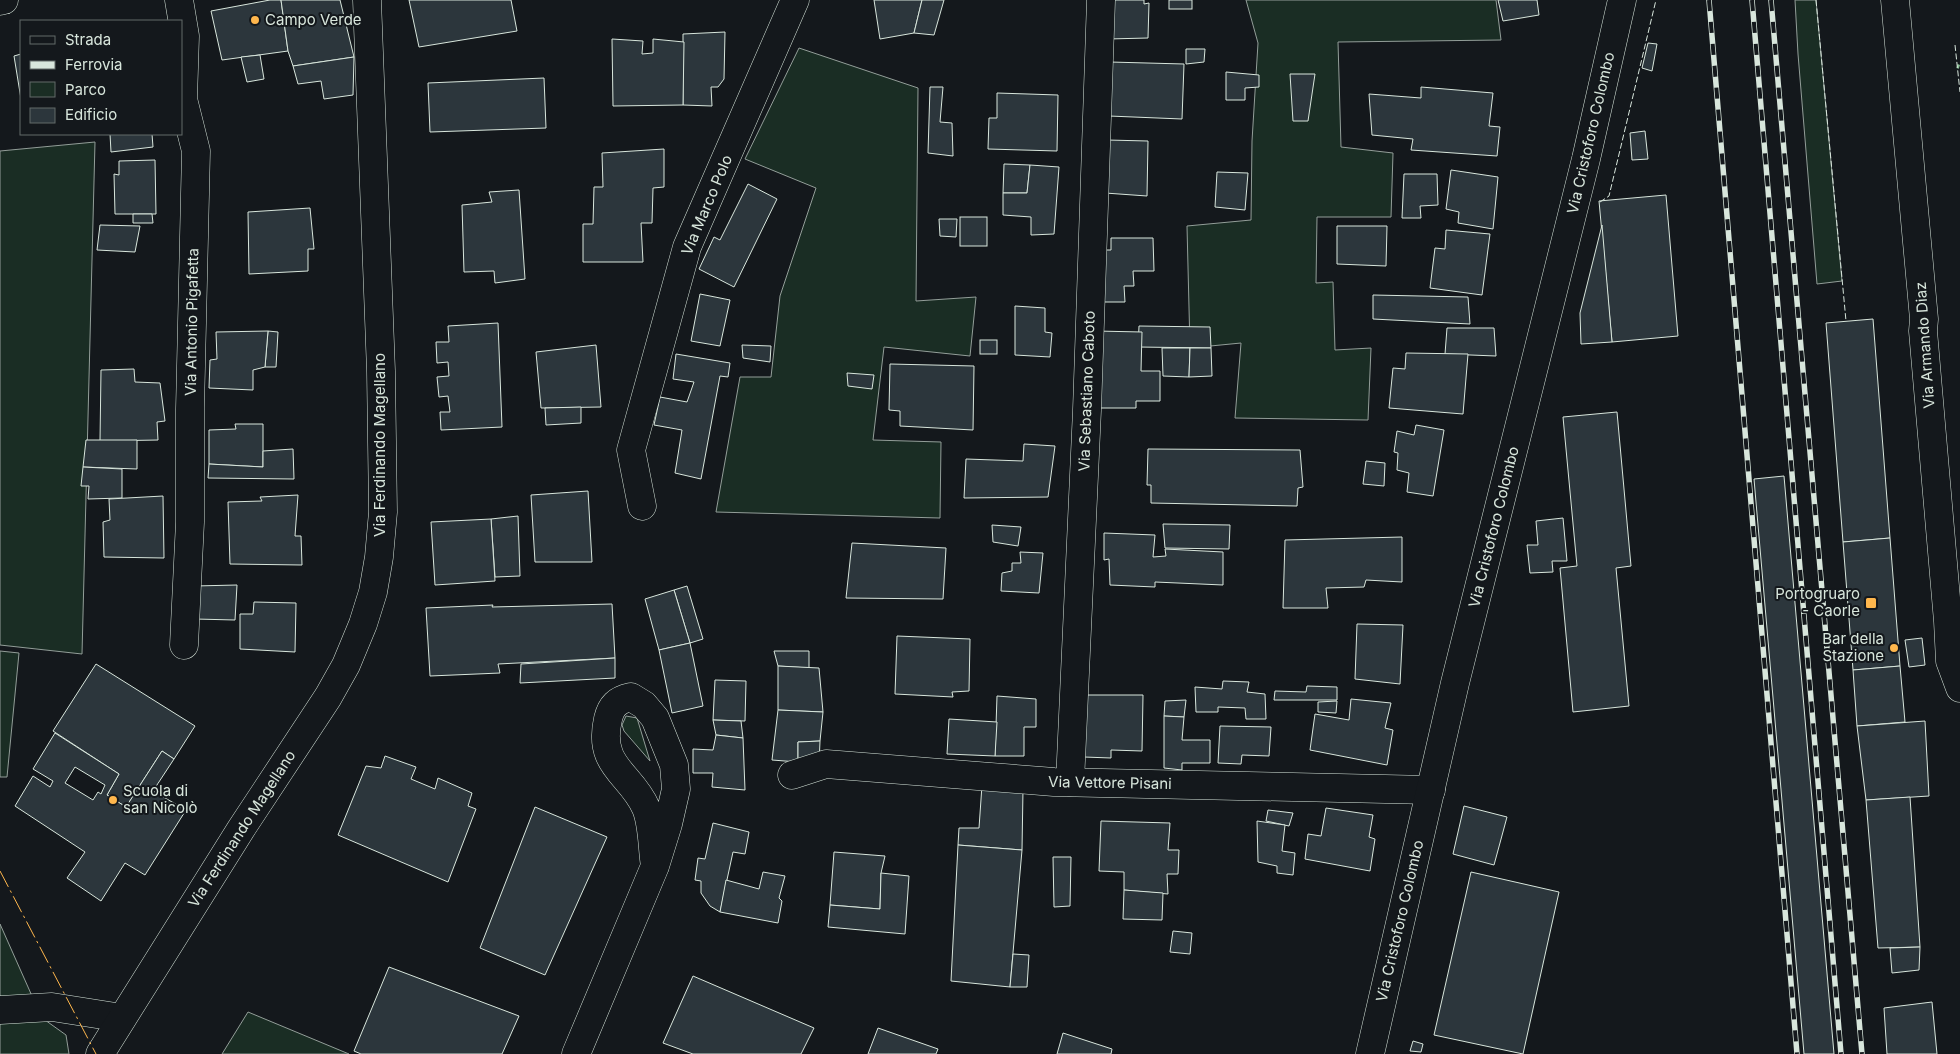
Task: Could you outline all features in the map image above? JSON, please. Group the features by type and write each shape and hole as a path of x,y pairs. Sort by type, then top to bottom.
{"street":[{"name":"Via Antonio Pigafetta","path":"179,0 185,36 183,99 196,151 190,399 190,522 184,645"},
{"name":"Via Ferdinando Magellano","path":"100,1054 328,697 346,664 363,624 373,592 379,557 383,512 381,371 367,0"},
{"name":"Via Marco Polo","path":"642,506 631,450 687,247 796,0"},
{"name":"Via Sebastiano Caboto","path":"1070,782 1087,410 1101,0"},
{"name":"Via Cristoforo Colombo","path":"1370,1054 1455,683 1586,159 1622,0"},
{"name":"Via Armando Diaz","path":"1895,0 1924,319 1923,331 1950,662 1960,688"},
{"path":"576,1054 655,866 668,824 676,788 674,765 655,718 644,705 631,697 620,700 611,709 606,730 607,750 618,772 634,789 646,808 655,866"},
{"name":"Via Vettore Pisani","path":"792,775 826,764 1070,782 1431,790"},
{"path":"0,1010 52,1007 122,1018"}],"green space":[{"path":"1246,0 1496,0 1501,40 1338,42 1341,147 1393,153 1391,217 1317,217 1316,283 1333,282 1335,350 1371,348 1368,420 1235,418 1241,343 1190,348 1187,226 1251,220 1252,141 1258,43"},
{"path":"1795,0 1816,0 1842,281 1817,284"},
{"path":"799,48 918,88 916,301 976,297 970,356 884,347 873,440 941,442 940,518 716,512 740,377 771,377 780,296 816,188 745,159"},
{"path":"95,142 82,654 0,645 0,151"},
{"path":"0,651 19,653 7,777 0,777"},
{"path":"626,716 637,718 650,761 624,731 622,725"},
{"path":"0,924 32,996 0,998"},
{"path":"248,1012 349,1054 222,1054"},
{"path":"38,1015 66,1035 69,1054 0,1054 0,1019"}],"building":[{"path":"270,0 281,0 288,51 222,60 211,11"},
{"path":"281,0 340,0 354,57 293,66 288,51"},
{"path":"409,0 511,0 517,31 419,47"},
{"path":"874,0 922,0 914,33 880,39"},
{"path":"922,0 944,0 934,35 914,33"},
{"path":"1109,0 1144,0 1144,4 1149,3 1148,38 1108,39"},
{"path":"1169,0 1192,0 1192,9 1169,9"},
{"path":"1498,0 1537,0 1539,15 1503,21"},
{"path":"725,32 724,79 718,87 711,87 712,106 683,105 683,34"},
{"path":"612,39 643,41 642,54 653,53 653,39 684,42 683,105 613,106"},
{"path":"1648,43 1657,44 1652,71 1642,68"},
{"path":"1186,49 1205,49 1204,62 1186,64"},
{"path":"20,54 20,93 14,56"},
{"path":"260,55 264,79 247,82 241,57"},
{"path":"354,57 353,95 324,99 321,81 298,84 293,66"},
{"path":"1110,62 1184,64 1182,119 1109,116"},
{"path":"1226,72 1259,75 1259,87 1245,88 1245,100 1226,100"},
{"path":"1290,74 1315,74 1308,121 1293,121"},
{"path":"544,78 546,128 430,132 428,83"},
{"path":"930,87 943,87 940,122 952,123 953,156 928,153"},
{"path":"1421,87 1493,93 1489,126 1500,127 1497,156 1411,150 1413,139 1372,135 1369,94 1421,98"},
{"path":"997,93 1058,95 1057,151 988,149 989,118 997,118"},
{"path":"1645,131 1648,159 1632,160 1630,133"},
{"path":"110,135 152,135 153,147 111,152"},
{"path":"1107,140 1148,141 1147,196 1105,193"},
{"path":"664,149 664,187 653,188 652,223 641,223 643,262 583,262 583,224 593,224 594,187 603,187 602,153"},
{"path":"155,160 156,214 115,214 114,174 119,175 119,161"},
{"path":"1004,164 1030,165 1027,193 1003,193"},
{"path":"1030,165 1059,167 1054,234 1031,235 1031,217 1003,215 1003,193 1027,193"},
{"path":"1451,170 1498,177 1493,229 1458,223 1459,212 1446,209"},
{"path":"1217,172 1248,173 1245,210 1215,207"},
{"path":"1404,174 1437,174 1438,205 1420,206 1421,218 1402,218"},
{"path":"748,184 777,199 734,287 699,269 714,237 720,240"},
{"path":"519,190 525,279 495,283 494,271 464,272 462,205 492,202 489,192"},
{"path":"1666,195 1678,336 1612,342 1599,201"},
{"path":"310,208 314,249 308,249 308,271 249,274 248,212"},
{"path":"133,214 152,214 153,223 133,223"},
{"path":"960,217 987,217 987,246 960,246"},
{"path":"939,219 957,219 956,237 940,236"},
{"path":"100,225 140,226 135,252 97,250"},
{"path":"1602,225 1612,342 1581,344 1580,313"},
{"path":"1337,226 1387,226 1386,266 1337,264"},
{"path":"1446,230 1490,234 1482,295 1430,288 1435,248 1445,249"},
{"path":"1111,238 1153,238 1154,271 1133,271 1134,286 1124,286 1125,302 1099,302 1103,250 1111,250"},
{"path":"700,294 730,300 720,346 691,341"},
{"path":"1373,295 1468,297 1470,324 1373,319"},
{"path":"1015,306 1045,308 1045,332 1052,333 1050,357 1015,355"},
{"path":"1873,319 1890,538 1843,542 1826,323"},
{"path":"498,323 502,427 441,430 440,412 450,412 448,396 439,397 437,377 449,376 448,362 437,363 436,342 449,342 448,326"},
{"path":"1139,326 1210,327 1211,348 1138,347"},
{"path":"1447,328 1494,328 1496,356 1445,354"},
{"path":"268,331 278,332 276,367 265,367"},
{"path":"268,331 265,367 253,370 253,390 209,388 210,360 217,359 216,332"},
{"path":"1096,331 1142,332 1141,371 1160,371 1160,401 1136,401 1136,408 1095,408"},
{"path":"980,340 997,340 997,354 980,354"},
{"path":"596,345 601,407 541,408 536,352"},
{"path":"742,345 771,346 770,362 743,358"},
{"path":"1162,348 1190,348 1189,377 1163,376"},
{"path":"1190,348 1211,348 1212,376 1189,377"},
{"path":"1406,353 1468,354 1463,414 1389,408 1393,368 1405,369"},
{"path":"676,354 730,363 728,377 720,376 701,479 675,473 682,430 654,425 660,397 687,402 694,382 673,379"},
{"path":"890,364 974,366 973,430 900,426 900,411 889,410"},
{"path":"134,369 135,382 160,383 165,421 157,422 158,440 100,441 101,370"},
{"path":"847,373 874,375 872,389 848,386"},
{"path":"581,407 581,423 546,425 545,408"},
{"path":"1617,412 1631,566 1616,568 1629,706 1573,712 1560,568 1577,566 1563,417"},
{"path":"235,424 263,424 263,467 209,464 209,430 236,429"},
{"path":"1416,425 1444,430 1433,496 1407,492 1409,473 1397,470 1398,453 1394,452 1397,431 1414,435"},
{"path":"86,440 137,440 137,469 83,467"},
{"path":"1024,444 1055,446 1048,497 964,498 966,459 1023,461"},
{"path":"293,449 294,479 208,478 209,464 263,467 263,451"},
{"path":"1148,449 1300,450 1303,487 1298,488 1297,506 1151,503 1151,485 1147,485"},
{"path":"1366,461 1385,463 1384,486 1363,484"},
{"path":"83,467 122,469 122,498 88,499 89,486 81,486"},
{"path":"1784,476 1834,1054 1804,1054 1754,479"},
{"path":"588,491 592,562 535,562 531,495"},
{"path":"298,495 295,536 301,536 302,565 230,564 228,502 262,501 260,497"},
{"path":"163,496 164,558 104,557 103,522 110,520 109,499"},
{"path":"518,516 520,576 495,577 491,519"},
{"path":"1563,518 1567,561 1552,561 1553,572 1530,573 1527,545 1538,545 1536,521"},
{"path":"491,519 495,581 435,585 431,522"},
{"path":"1163,524 1230,525 1229,549 1165,548"},
{"path":"992,525 1021,527 1018,546 993,542"},
{"path":"1104,533 1155,535 1153,557 1166,556 1165,549 1223,552 1223,585 1155,582 1155,587 1110,585 1109,559 1104,560"},
{"path":"1402,537 1402,582 1366,580 1364,587 1326,588 1328,608 1283,608 1285,540"},
{"path":"1890,538 1900,666 1853,670 1843,542"},
{"path":"852,543 946,548 943,599 846,598"},
{"path":"1020,552 1043,553 1039,593 1001,591 1002,573 1012,571 1012,563 1021,563"},
{"path":"237,585 235,620 195,619 194,586"},
{"path":"687,586 703,639 690,643 674,590"},
{"path":"674,590 690,643 659,650 645,599"},
{"path":"254,602 296,603 295,652 240,649 240,614 253,614"},
{"path":"612,604 615,658 498,664 500,673 430,676 426,608 493,605 492,607"},
{"path":"1357,624 1403,625 1400,684 1355,679"},
{"path":"897,636 970,639 969,691 952,692 953,697 895,694"},
{"path":"1922,638 1925,665 1909,667 1905,640"},
{"path":"690,643 703,706 672,713 659,650"},
{"path":"774,651 809,651 809,668 778,666"},
{"path":"615,658 615,678 520,683 521,664"},
{"path":"96,664 195,726 174,759 162,751 126,807 107,795 119,774 53,731"},
{"path":"778,666 819,668 823,712 778,710"},
{"path":"1900,666 1905,722 1857,726 1853,670"},
{"path":"715,680 746,681 745,721 713,720"},
{"path":"1223,681 1249,682 1247,692 1265,694 1266,719 1246,719 1245,708 1218,707 1218,712 1196,712 1195,687 1222,689"},
{"path":"1307,686 1337,687 1337,700 1274,700 1275,691 1306,692"},
{"path":"1086,695 1143,695 1142,751 1111,750 1111,758 1084,757"},
{"path":"997,696 1036,699 1036,727 1024,727 1024,756 995,756"},
{"path":"1351,699 1391,703 1385,728 1393,730 1387,765 1310,750 1315,714 1349,720"},
{"path":"1186,700 1184,717 1164,716 1165,701"},
{"path":"1337,701 1336,713 1318,712 1318,702"},
{"path":"778,710 823,712 820,741 798,742 798,762 772,760"},
{"path":"1164,716 1184,717 1182,740 1210,740 1210,763 1182,763 1182,770 1164,768"},
{"path":"949,719 997,722 995,756 947,754"},
{"path":"713,720 741,721 743,738 716,735"},
{"path":"1925,721 1929,796 1866,800 1857,726"},
{"path":"1220,726 1271,727 1269,756 1242,755 1241,764 1218,763"},
{"path":"55,733 119,774 107,795 126,807 162,751 174,759 153,791 186,810 145,875 125,863 101,901 67,878 85,852 15,806 33,776 50,787 53,781 33,769","holes":["75,767 105,785 101,794 98,792 93,800 65,783"]},
{"path":"716,735 743,738 745,790 712,787 713,773 693,773 693,749 713,750"},
{"path":"820,741 819,764 798,762 798,742"},
{"path":"385,756 416,767 411,779 435,789 438,778 472,793 468,806 476,809 448,882 338,835 366,766 381,768"},
{"path":"982,785 1023,789 1022,850 958,845 959,828 979,828"},
{"path":"1910,797 1920,947 1878,948 1866,800"},
{"path":"1464,806 1507,817 1494,865 1453,854"},
{"path":"535,807 607,837 545,975 480,948"},
{"path":"1326,808 1373,815 1369,837 1375,839 1370,871 1305,859 1308,834 1321,836"},
{"path":"1268,810 1293,813 1289,826 1266,821"},
{"path":"1101,821 1170,823 1168,850 1179,850 1178,874 1167,874 1168,894 1124,890 1124,872 1099,871"},
{"path":"1257,821 1285,825 1282,851 1295,853 1293,875 1277,873 1277,866 1258,862"},
{"path":"713,823 749,832 745,854 733,852 720,912 710,906 701,893 701,881 695,880 698,858 705,859"},
{"path":"958,845 1022,850 1010,987 951,981"},
{"path":"834,852 885,856 881,873 880,909 830,905"},
{"path":"1053,857 1071,857 1070,906 1054,907"},
{"path":"763,872 785,876 779,898 782,901 778,923 720,912 726,880 759,889"},
{"path":"1471,872 1559,892 1523,1054 1434,1035"},
{"path":"881,873 909,876 905,934 828,927 830,905 880,909"},
{"path":"1124,890 1163,893 1162,920 1123,919"},
{"path":"1173,931 1192,933 1190,954 1170,952"},
{"path":"1920,947 1919,970 1892,973 1890,948"},
{"path":"1013,954 1029,955 1027,987 1010,987"},
{"path":"389,967 519,1016 502,1054 361,1054 354,1051"},
{"path":"693,976 814,1028 801,1054 693,1054 663,1043"},
{"path":"1932,1002 1937,1054 1887,1054 1884,1008"},
{"path":"878,1028 938,1049 936,1054 868,1054"},
{"path":"1063,1033 1112,1049 1111,1054 1057,1054"},
{"path":"1413,1041 1423,1044 1421,1052 1410,1051"}],"railway":[{"path":"1709,0 1797,1054"},
{"path":"1752,0 1841,1054"},
{"path":"1771,0 1862,1054"}],"fence":[{"path":"1600,202 1609,196 1656,0"},
{"path":"1816,0 1846,321"},
{"path":"1955,45 1960,92"}],"power":[{"path":"0,871 96,1054"}],"place":[{"name":"Campo Verde","path":"255,20"},
{"name":"Portogruaro - Caorle","path":"1871,603"},
{"name":"Bar della Stazione","path":"1894,648"},
{"name":"Scuola di san Nicolò","path":"113,800"}]}
